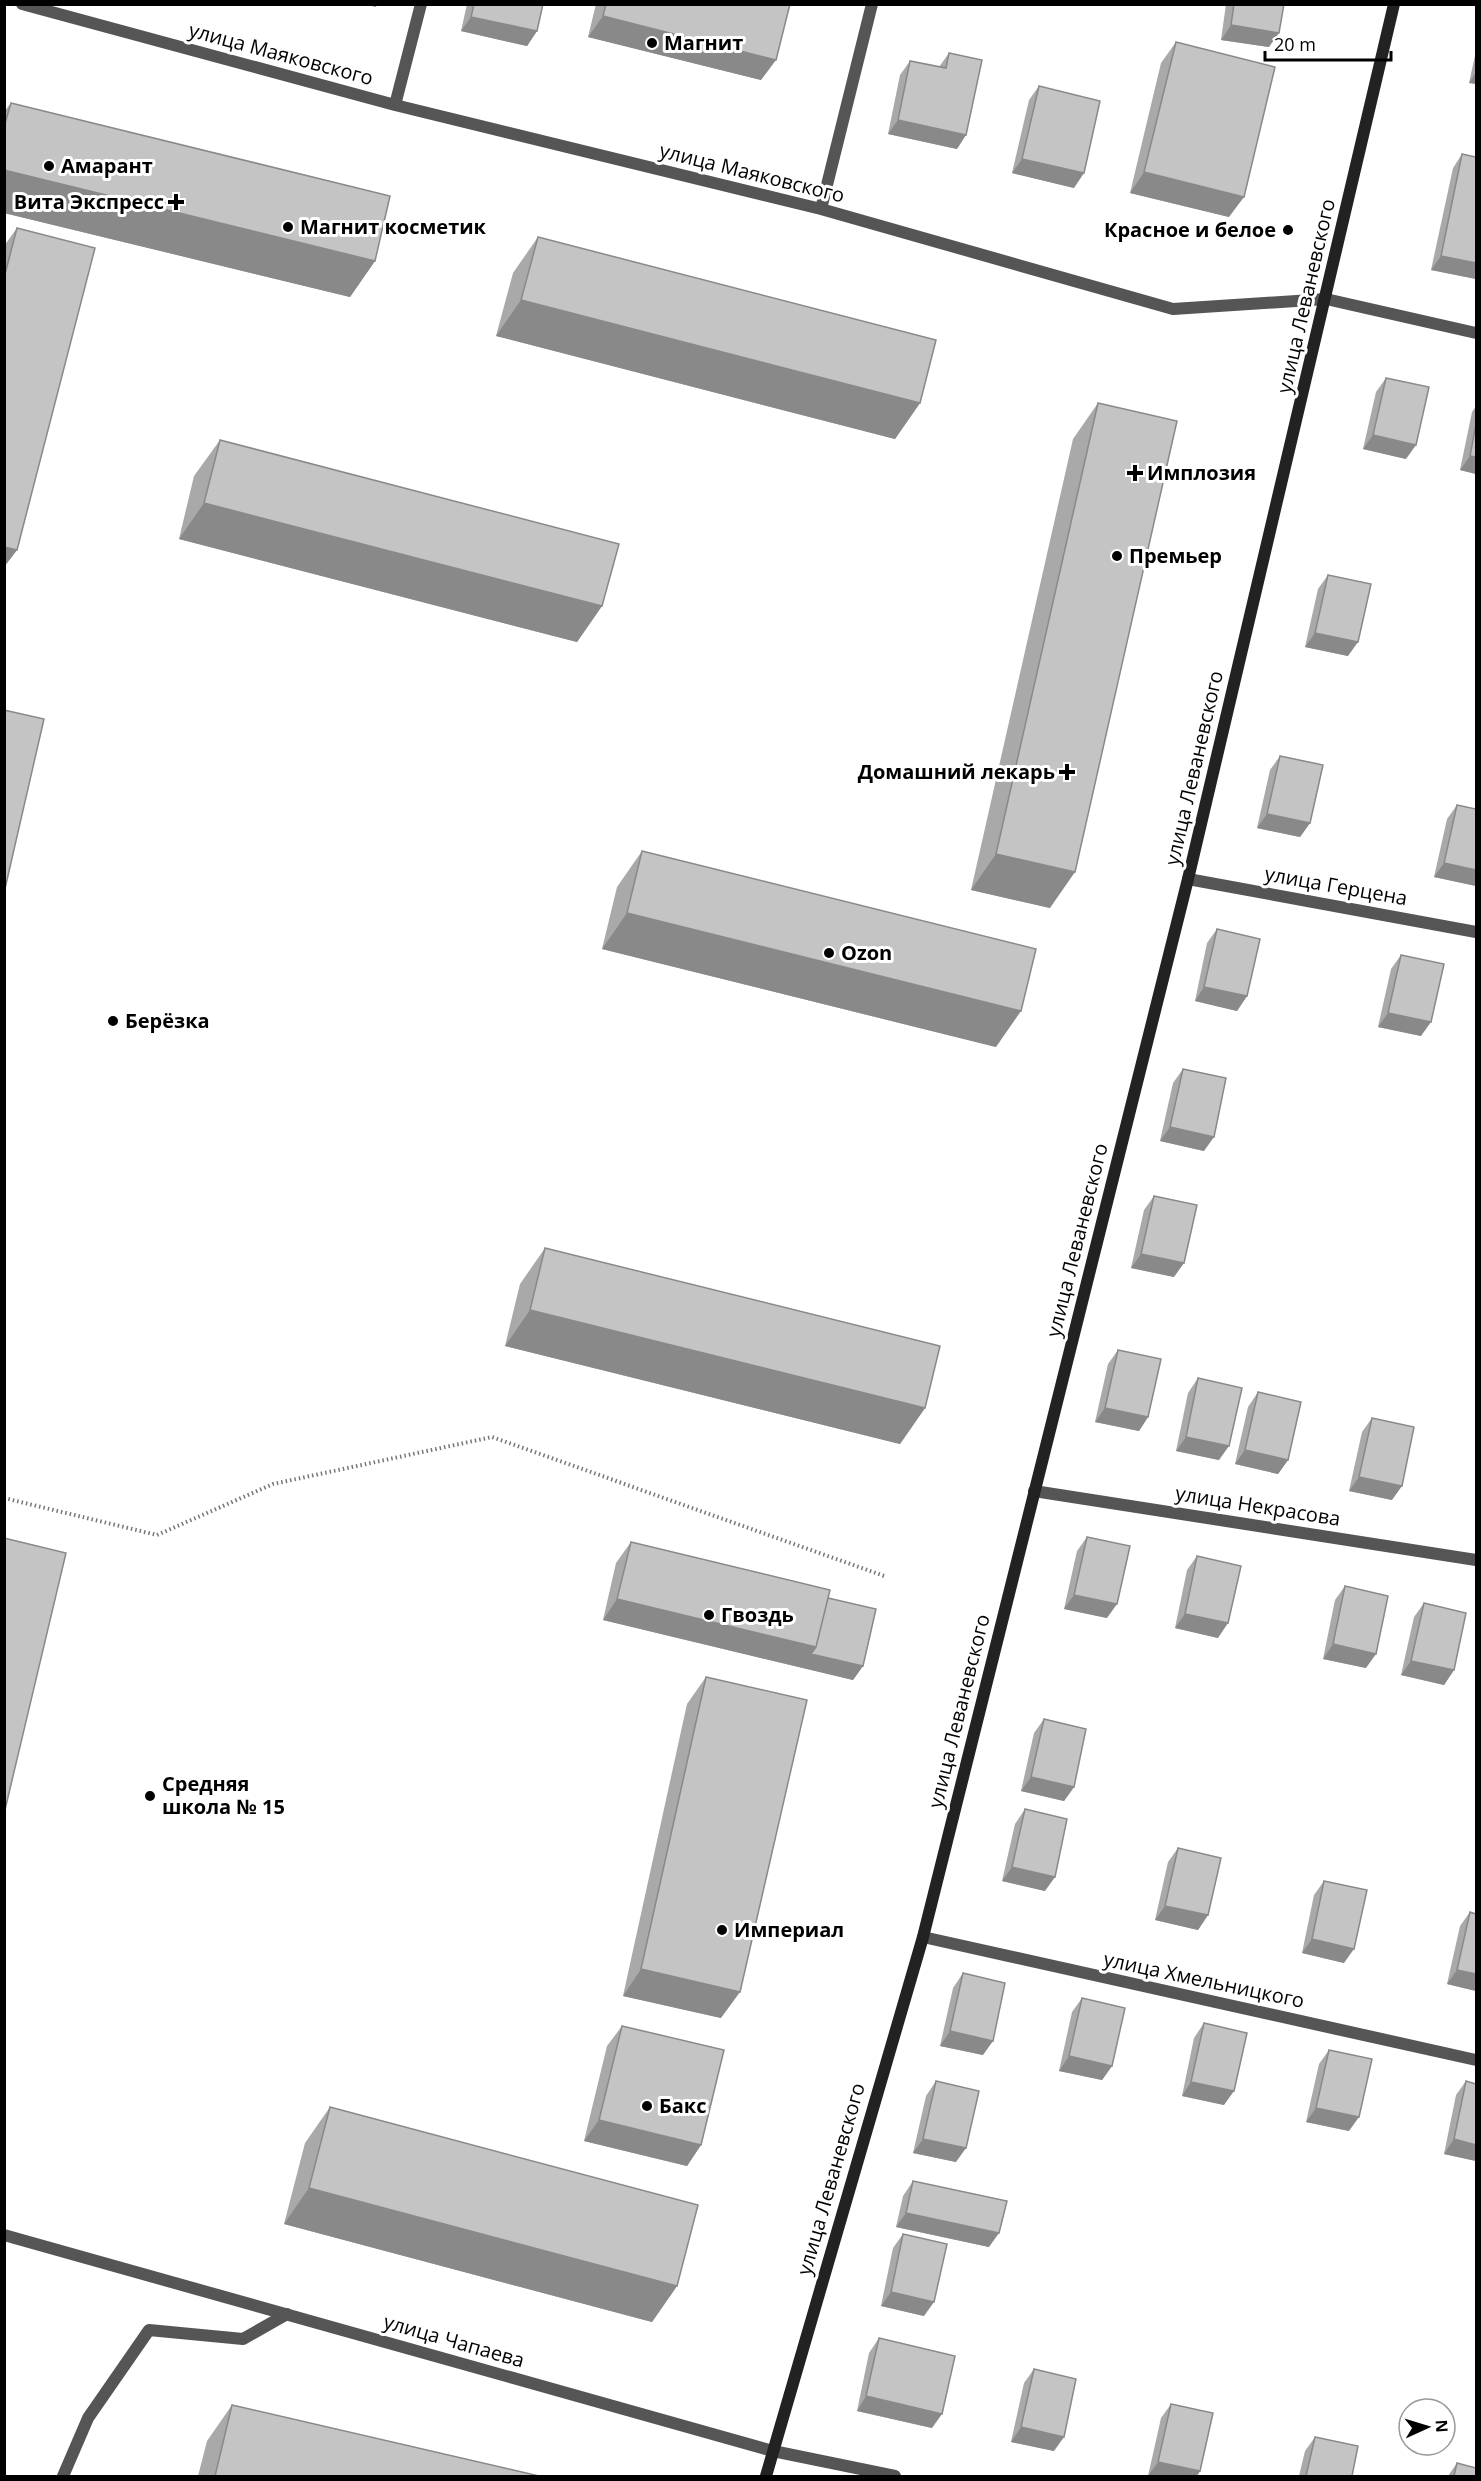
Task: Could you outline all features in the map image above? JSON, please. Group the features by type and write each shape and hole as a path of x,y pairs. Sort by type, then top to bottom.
{"street":[{"name":"улица Маяковского","path":"22,4 395,105 821,209 1173,309 1326,299 1476,333"},
{"path":"395,105 421,4"},
{"path":"821,209 872,4"},
{"name":"улица Леваневского","path":"766,2476 923,1937 1188,879 1394,4"},
{"name":"улица Герцена","path":"1188,879 1476,932"},
{"name":"улица Некрасова","path":"1034,1491 1476,1560"},
{"name":"улица Хмельницкого","path":"923,1937 1476,2060"},
{"name":"улица Чапаева","path":"4,2235 773,2451 895,2476"},
{"path":"63,2476 88,2418 149,2330 243,2339 287,2314"}],"path":[{"path":"4,1498 157,1535 273,1484 492,1437 884,1576"}],"building":[{"path":"474,4 543,4 537,31 471,17"},
{"path":"606,4 790,4 776,60 603,16"},
{"path":"1234,4 1284,4 1279,33 1231,25"},
{"path":"1176,42 1275,67 1244,197 1144,172"},
{"path":"949,53 982,60 966,135 898,120 910,61 946,68"},
{"path":"1039,86 1100,101 1084,173 1022,159"},
{"path":"11,103 390,196 375,261 4,170 4,127"},
{"path":"1462,154 1476,157 1476,263 1441,256"},
{"path":"17,228 95,248 17,550 4,547 4,278"},
{"path":"538,237 936,340 920,403 521,300"},
{"path":"1386,378 1429,387 1416,445 1373,435"},
{"path":"1098,403 1177,421 1075,872 996,854"},
{"path":"1476,424 1476,457 1470,456"},
{"path":"220,440 619,544 602,606 204,503"},
{"path":"1328,575 1371,584 1358,642 1315,633"},
{"path":"4,710 44,719 4,893"},
{"path":"1280,756 1323,765 1310,823 1267,814"},
{"path":"1457,805 1476,809 1476,870 1444,863"},
{"path":"642,851 1036,949 1021,1011 627,913"},
{"path":"1217,929 1260,939 1247,996 1204,987"},
{"path":"1401,955 1444,964 1431,1022 1388,1013"},
{"path":"1183,1069 1226,1078 1214,1137 1170,1127"},
{"path":"1154,1196 1197,1205 1184,1263 1141,1254"},
{"path":"545,1248 940,1346 925,1408 530,1310"},
{"path":"1118,1350 1161,1359 1148,1417 1105,1408"},
{"path":"1198,1378 1242,1388 1229,1446 1186,1437"},
{"path":"1258,1392 1301,1402 1288,1460 1245,1450"},
{"path":"1372,1418 1414,1427 1402,1486 1359,1477"},
{"path":"1087,1537 1130,1546 1117,1604 1074,1595"},
{"path":"4,1538 66,1553 4,1814"},
{"path":"631,1542 830,1590 816,1647 617,1599"},
{"path":"1197,1556 1241,1566 1228,1623 1185,1614"},
{"path":"1345,1586 1388,1596 1376,1654 1333,1644"},
{"path":"828,1598 876,1609 863,1666 811,1654 816,1647"},
{"path":"1424,1603 1466,1613 1454,1670 1411,1661"},
{"path":"706,1677 807,1700 740,1992 641,1969"},
{"path":"1044,1719 1086,1729 1074,1787 1031,1777"},
{"path":"1025,1809 1067,1819 1055,1877 1012,1867"},
{"path":"1178,1848 1221,1858 1208,1915 1165,1906"},
{"path":"1324,1881 1367,1890 1354,1949 1312,1939"},
{"path":"1470,1912 1476,1914 1476,1974 1457,1970"},
{"path":"963,1973 1005,1983 993,2041 950,2031"},
{"path":"1082,1998 1125,2008 1112,2066 1069,2056"},
{"path":"1204,2023 1247,2033 1234,2091 1191,2082"},
{"name":"Бакс","path":"622,2026 724,2050 701,2145 599,2120"},
{"path":"1329,2050 1372,2059 1359,2117 1316,2108"},
{"path":"936,2081 979,2091 966,2148 923,2139"},
{"path":"1466,2081 1476,2084 1476,2145 1454,2139"},
{"path":"330,2107 698,2205 677,2286 309,2188"},
{"path":"913,2181 1007,2201 999,2233 906,2213"},
{"path":"903,2234 947,2244 934,2302 891,2292"},
{"path":"879,2338 955,2356 942,2414 866,2396"},
{"path":"1034,2369 1076,2379 1064,2437 1021,2427"},
{"path":"1171,2404 1213,2413 1200,2471 1158,2462"},
{"path":"232,2405 539,2476 215,2476"},
{"path":"1315,2437 1358,2446 1352,2476 1306,2476"},
{"path":"1457,2463 1476,2468 1476,2476 1454,2476"}],"place":[{"name":"Магнит","path":"652,43"},
{"name":"Амарант","path":"49,166"},
{"name":"Вита Экспресс","path":"176,202"},
{"name":"Магнит косметик","path":"288,227"},
{"name":"Красное и белое","path":"1288,230"},
{"name":"Имплозия","path":"1135,473"},
{"name":"Премьер","path":"1117,556"},
{"name":"Домашний лекарь","path":"1067,772"},
{"name":"Ozon","path":"829,953"},
{"name":"Берёзка","path":"113,1021"},
{"name":"Гвоздь","path":"709,1615"},
{"name":"Средняя школа № 15","path":"150,1796"},
{"name":"Империал","path":"722,1930"},
{"name":"Бакс","path":"647,2106"}]}
